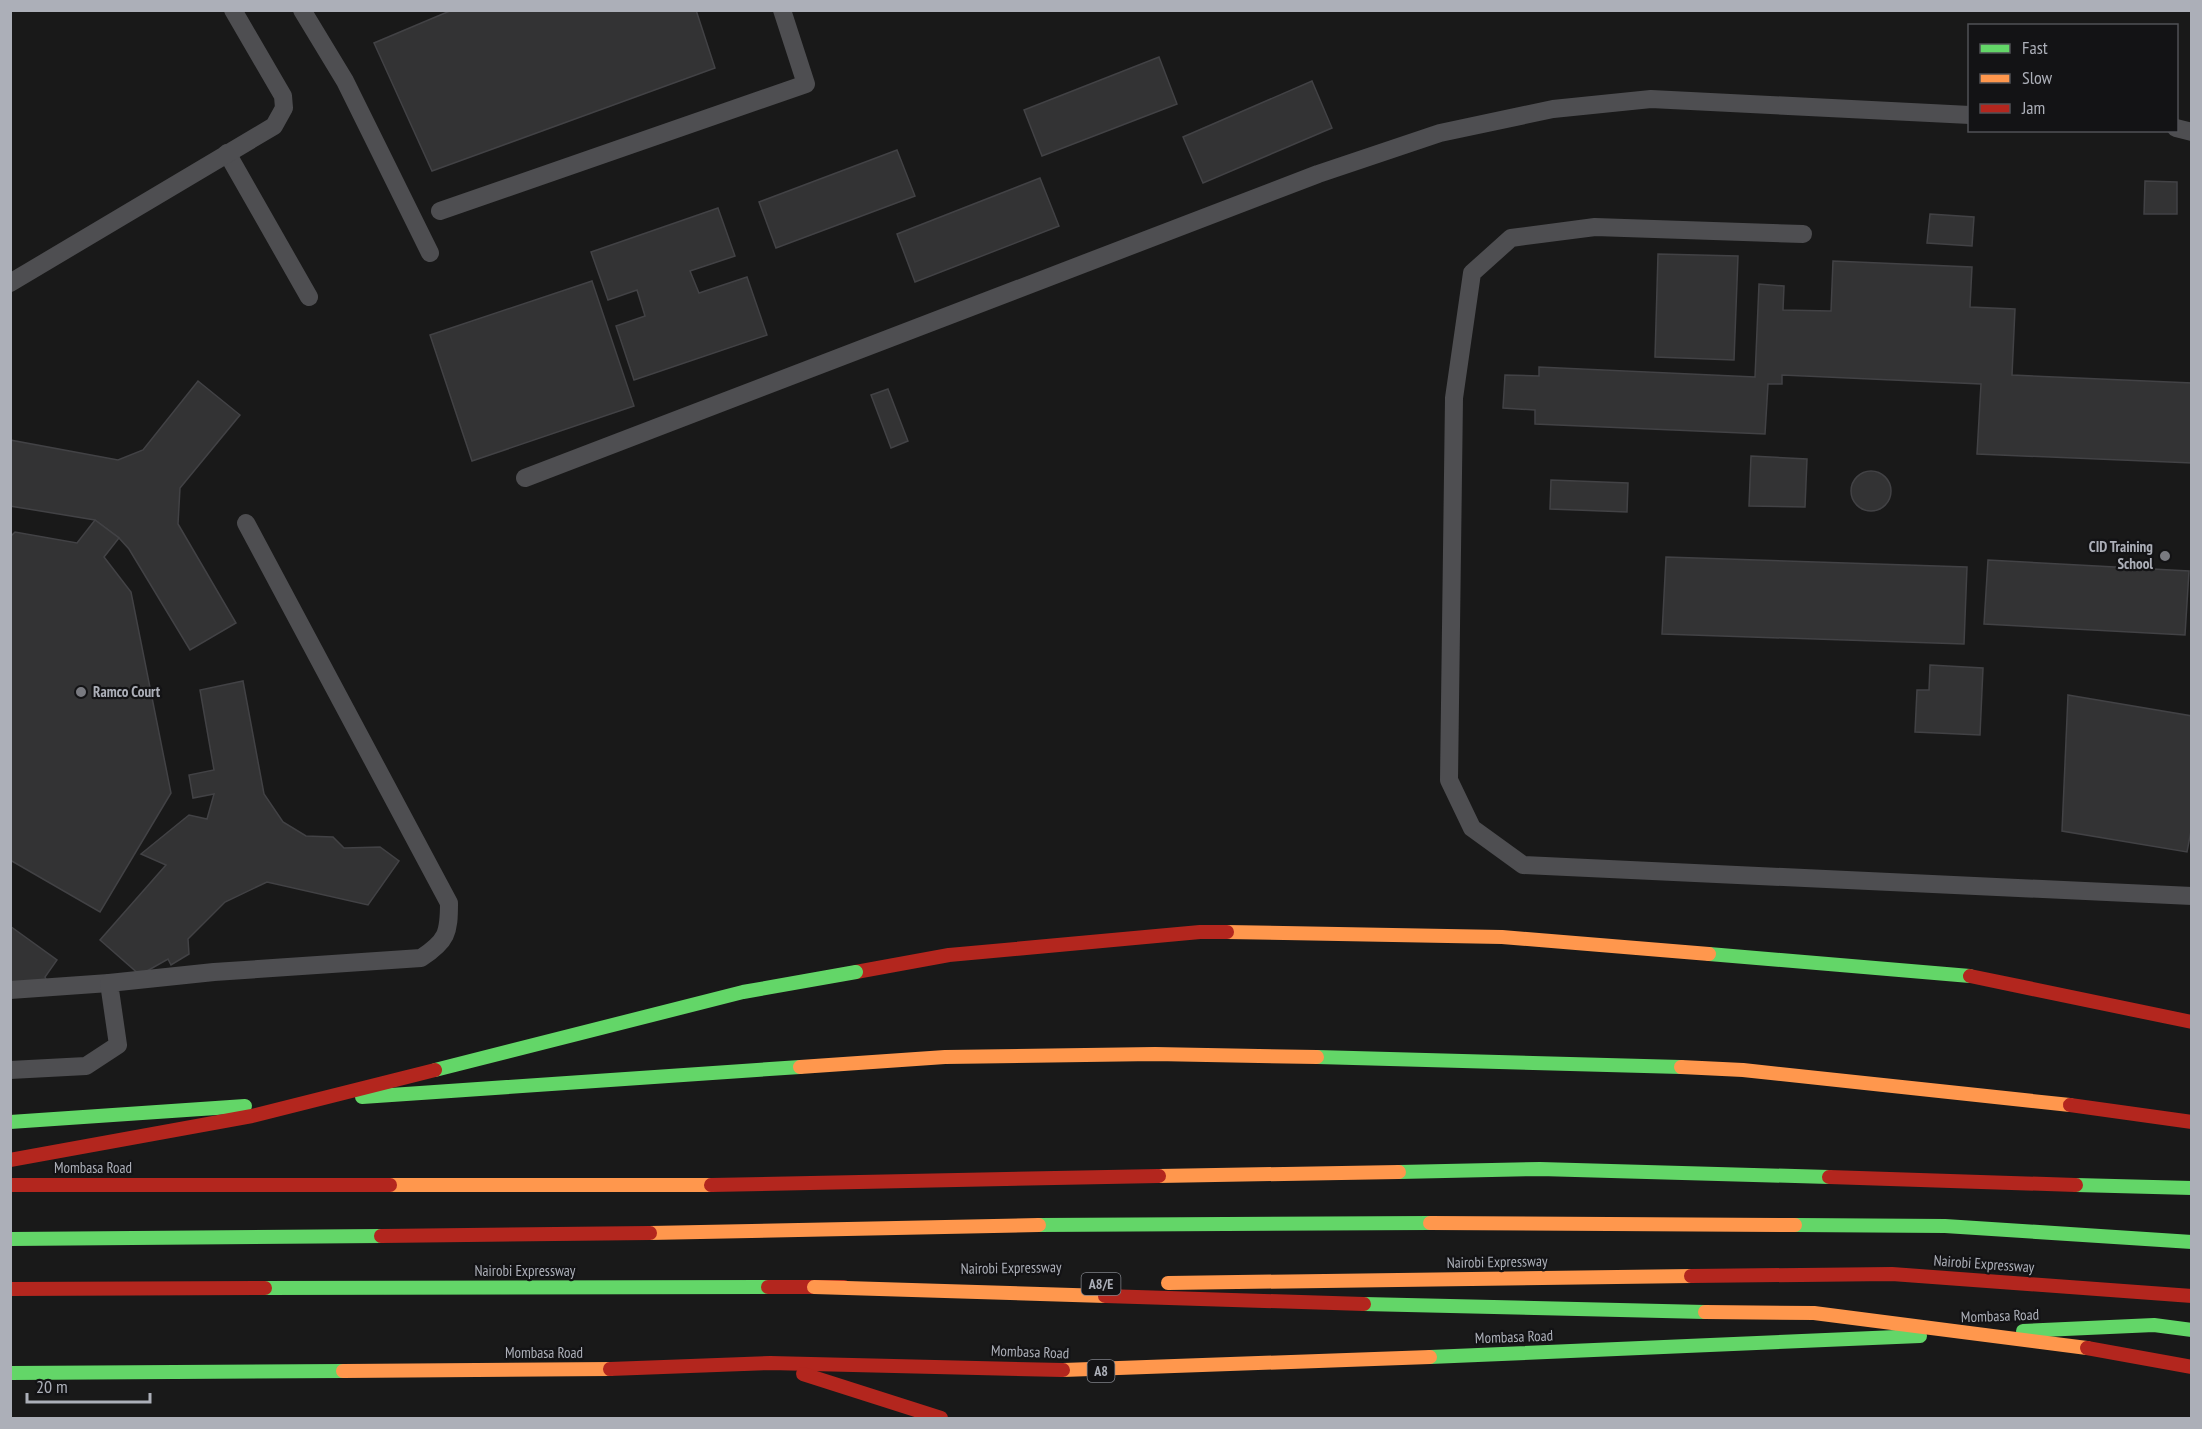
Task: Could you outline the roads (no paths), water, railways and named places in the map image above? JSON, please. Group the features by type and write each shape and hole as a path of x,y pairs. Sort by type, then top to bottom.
{"highway":[{"path":"10,1160 252,1116 732,995 949,955 1200,932 1502,937 1973,976 2192,1022"},
{"path":"10,1122 945,1057 1155,1054 1613,1063 1743,1070 2038,1100 2192,1122"},
{"name":"Mombasa Road","path":"10,1185 706,1185 1540,1169 2192,1188"},
{"path":"10,1239 633,1234 1130,1223 1564,1223 1945,1226 2192,1242"},
{"name":"Nairobi Expressway","path":"10,1289 814,1287 1892,1274 2192,1296"},
{"path":"814,1287 1600,1311 1814,1313 2101,1350 2192,1367"},
{"name":"Mombasa Road","path":"10,1373 606,1369 770,1363 1092,1371 2154,1325 2192,1330"},
{"path":"770,1363 941,1419"}],"lane":[{"path":"10,282 274,126 284,108 283,96 232,10"},
{"path":"302,10 345,81 430,253"},
{"path":"440,211 806,84 782,10"},
{"path":"525,478 1318,174 1440,134 1553,109 1651,99 1968,115"},
{"path":"227,153 309,297"},
{"path":"1803,234 1595,227 1511,238 1472,273 1454,398 1449,780 1472,828 1523,865 2192,896"},
{"path":"10,990 421,957 440,945 449,927 449,903 246,523"},
{"path":"10,1070 86,1066 118,1045 109,983"}],"place":[{"name":"CID Training School","path":"2165,556"},
{"name":"Ramco Court","path":"81,692"}]}
